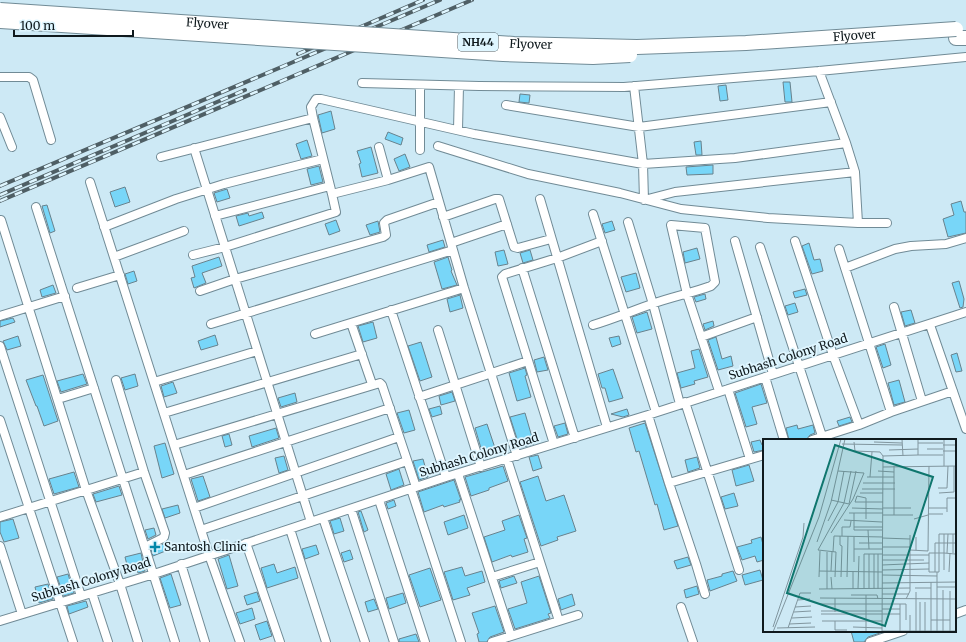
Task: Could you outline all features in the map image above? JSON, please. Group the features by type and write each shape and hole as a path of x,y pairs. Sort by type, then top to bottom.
{"highway":[{"name":"Flyover","path":"0,10 514,44 629,47 961,34"},
{"name":"Flyover","path":"0,21 503,54 593,57 961,34"}],"street":[{"path":"362,83 459,86 634,86 820,71 966,57"},
{"path":"820,71 855,172 858,223"},
{"path":"0,77 29,78 33,80 51,140"},
{"path":"420,85 420,150"},
{"path":"458,130 459,86"},
{"path":"634,86 643,164 644,200"},
{"path":"193,255 335,214 336,211 311,107 312,103 316,99 458,130 643,164 735,158 846,143"},
{"path":"506,105 639,127 831,102"},
{"path":"0,116 12,147"},
{"path":"161,157 313,118"},
{"path":"438,146 528,174 620,193 681,209 768,218 887,224"},
{"path":"379,147 388,180"},
{"path":"194,148 311,522"},
{"path":"104,227 176,198 323,159"},
{"path":"215,216 331,190 388,180 429,167 464,288 517,456"},
{"path":"644,200 675,192 855,172"},
{"path":"90,182 209,555 240,642"},
{"path":"443,217 497,198 500,201 513,245 516,248 551,239"},
{"path":"540,199 607,427"},
{"path":"200,291 235,279 383,237 386,235 384,223 387,220 439,202"},
{"path":"36,207 175,642"},
{"path":"593,214 625,315 652,413 669,483 705,594"},
{"path":"1,220 86,490 120,584 138,642"},
{"path":"628,222 683,403 739,570"},
{"path":"211,324 246,314 452,246 507,224"},
{"path":"593,326 653,304 687,294 711,286 715,282 705,228 671,225 687,294 719,391"},
{"path":"114,257 184,231"},
{"path":"845,268 895,249 911,246 946,244 966,238"},
{"path":"554,444 502,277 505,274 557,258 602,241"},
{"path":"735,241 773,374"},
{"path":"795,241 833,355 859,425"},
{"path":"760,246 822,436"},
{"path":"839,250 891,412"},
{"path":"522,268 575,438"},
{"path":"77,288 120,276"},
{"path":"314,334 464,288"},
{"path":"0,316 65,296"},
{"path":"894,307 922,401"},
{"path":"391,310 446,477"},
{"name":"Subhash Colony Road","path":"0,621 154,574 446,477 575,438 869,343 930,325 966,312"},
{"path":"701,337 757,317"},
{"path":"352,323 372,384"},
{"path":"930,325 966,429"},
{"path":"438,330 481,467"},
{"path":"0,346 81,596"},
{"path":"154,382 257,351"},
{"path":"164,413 362,354"},
{"path":"419,397 528,361"},
{"path":"764,377 784,439"},
{"path":"116,380 165,535 163,538 145,547"},
{"path":"174,445 380,382 407,461 413,488 461,642"},
{"path":"58,399 94,388"},
{"path":"728,389 750,459"},
{"path":"814,439 859,425 891,412 953,391"},
{"path":"184,475 390,408"},
{"path":"0,420 72,642"},
{"path":"194,508 399,437"},
{"path":"669,483 763,455"},
{"path":"507,459 559,621"},
{"path":"201,530 407,461"},
{"path":"0,517 144,472"},
{"path":"458,474 511,636"},
{"path":"379,500 425,642"},
{"path":"351,509 394,642"},
{"path":"323,518 365,642"},
{"path":"290,529 326,642"},
{"path":"246,543 280,642"},
{"path":"0,546 22,614"},
{"path":"492,577 540,562"},
{"path":"181,564 206,642"},
{"path":"92,593 108,642"},
{"path":"681,607 693,642"},
{"path":"956,614 966,610"},
{"path":"492,642 578,615"},
{"path":"870,642 900,632"}],"building":[{"path":"783,82 790,82 792,102 785,102"},
{"path":"726,85 728,100 720,101 718,86"},
{"path":"520,94 530,95 529,103 519,102"},
{"path":"331,111 335,129 322,133 318,115"},
{"path":"388,132 403,138 401,145 385,139"},
{"path":"307,140 312,156 301,159 296,144"},
{"path":"701,141 702,155 696,155 694,142"},
{"path":"371,147 378,173 362,177 359,164 361,163 357,151"},
{"path":"405,154 410,167 399,171 394,159"},
{"path":"713,165 713,174 687,175 686,167"},
{"path":"319,166 323,182 311,185 307,169"},
{"path":"125,187 130,202 115,207 110,192"},
{"path":"227,189 230,198 217,202 214,193"},
{"path":"961,201 964,212 966,212 966,233 948,237 943,219 954,215 951,204"},
{"path":"47,205 55,231 50,233 42,206"},
{"path":"262,212 264,218 239,226 236,216 248,213 249,216"},
{"path":"336,220 340,231 329,235 325,224"},
{"path":"378,221 380,232 370,235 366,225"},
{"path":"612,221 615,230 605,233 602,224"},
{"path":"443,240 445,247 429,252 427,245"},
{"path":"809,243 814,260 820,259 823,271 812,274 802,246"},
{"path":"697,248 700,259 685,263 683,252"},
{"path":"504,250 508,264 498,266 495,252"},
{"path":"530,250 533,260 523,263 520,253"},
{"path":"219,257 222,266 202,273 206,283 194,288 191,278 195,277 192,266"},
{"path":"448,257 451,271 457,285 442,289 434,262"},
{"path":"134,271 137,281 128,284 125,274"},
{"path":"636,273 640,288 626,292 621,277"},
{"path":"959,281 964,299 963,307 960,308 952,283"},
{"path":"53,285 56,293 42,297 40,290"},
{"path":"805,289 807,295 795,298 793,292"},
{"path":"705,294 706,299 696,302 694,297"},
{"path":"460,295 463,308 450,312 447,299"},
{"path":"795,303 798,312 788,315 785,306"},
{"path":"911,310 915,323 905,326 901,312"},
{"path":"647,312 652,329 637,333 632,317"},
{"path":"13,318 15,322 0,327 0,321"},
{"path":"713,321 714,326 705,330 703,324"},
{"path":"373,322 377,338 363,342 358,326"},
{"path":"215,335 218,345 201,350 198,341"},
{"path":"18,336 21,346 7,350 3,341"},
{"path":"619,336 621,344 612,347 609,338"},
{"path":"716,337 722,359 731,356 733,366 718,370 708,340"},
{"path":"421,342 432,377 420,381 408,346"},
{"path":"885,344 891,365 883,368 876,347"},
{"path":"699,349 708,377 694,381 695,384 681,388 677,373 695,368 691,351"},
{"path":"957,353 962,371 956,372 951,355"},
{"path":"544,357 548,370 537,372 534,360"},
{"path":"525,368 527,375 525,376 531,397 517,401 509,373"},
{"path":"613,369 623,398 609,402 605,388 602,388 598,374"},
{"path":"83,374 87,384 61,392 57,381"},
{"path":"135,374 138,386 125,390 121,378"},
{"path":"43,375 58,421 44,426 26,380"},
{"path":"899,380 905,402 894,405 888,383"},
{"path":"173,382 177,393 164,397 161,386"},
{"path":"761,384 767,403 752,407 757,424 746,427 735,393"},
{"path":"452,392 455,401 441,405 439,396"},
{"path":"295,393 297,402 281,407 278,398"},
{"path":"440,406 442,414 432,417 429,409"},
{"path":"627,409 629,415 623,417 611,414"},
{"path":"409,410 415,430 404,433 397,413"},
{"path":"525,413 534,444 520,448 510,417"},
{"path":"850,417 852,422 839,426 837,421"},
{"path":"565,423 568,434 558,437 554,426"},
{"path":"645,423 678,526 664,530 639,451 636,452 629,428"},
{"path":"487,424 496,451 483,455 475,428"},
{"path":"797,425 798,429 813,425 815,433 810,435 807,439 789,439 786,428"},
{"path":"276,428 279,438 252,447 249,436"},
{"path":"229,434 232,445 225,447 222,436"},
{"path":"760,440 763,445 763,450 754,452 751,442"},
{"path":"165,443 174,474 162,478 154,446"},
{"path":"538,455 542,468 533,471 529,457"},
{"path":"284,456 288,470 279,473 275,458"},
{"path":"697,457 700,468 688,472 685,460"},
{"path":"423,459 428,477 419,480 413,461"},
{"path":"749,465 754,481 736,486 732,470"},
{"path":"503,466 508,481 489,488 489,490 471,496 465,477"},
{"path":"399,469 404,485 391,490 386,474"},
{"path":"74,472 79,487 54,494 49,479"},
{"path":"203,476 210,497 198,501 191,479"},
{"path":"538,476 546,501 564,495 576,531 557,537 558,540 541,546 520,482"},
{"path":"454,480 461,500 459,500 460,502 444,507 443,505 424,512 418,492"},
{"path":"119,486 122,495 96,502 93,494"},
{"path":"734,493 738,506 725,509 721,497"},
{"path":"394,500 396,506 388,509 386,503"},
{"path":"178,505 180,513 165,518 162,509"},
{"path":"361,511 368,530 364,532 358,512"},
{"path":"464,515 468,528 448,535 444,522"},
{"path":"519,515 527,538 524,539 528,552 512,557 511,555 492,562 484,537 505,530 502,521"},
{"path":"340,518 344,531 334,534 330,521"},
{"path":"13,519 19,538 4,542 0,532 0,522"},
{"path":"154,528 156,535 148,539 145,530"},
{"path":"761,537 763,544 763,560 757,562 755,556 742,560 737,547 752,543 751,540"},
{"path":"165,543 168,550 153,556 151,550"},
{"path":"316,545 319,554 305,559 302,549"},
{"path":"350,550 353,559 344,562 341,553"},
{"path":"141,553 145,571 138,573 135,563 127,565 125,557"},
{"path":"229,555 238,586 227,589 218,559"},
{"path":"688,557 691,565 677,569 674,561"},
{"path":"274,564 277,573 295,567 298,578 267,588 261,568"},
{"path":"462,567 465,576 482,571 485,582 467,588 470,595 453,600 444,572"},
{"path":"430,568 441,600 420,607 409,575"},
{"path":"760,570 763,580 745,585 742,575"},
{"path":"733,571 737,581 710,591 707,580"},
{"path":"68,574 74,593 64,596 57,577"},
{"path":"171,574 181,605 170,608 160,578"},
{"path":"514,576 517,583 501,588 499,581"},
{"path":"539,576 551,613 548,614 550,618 515,629 508,609 527,603 521,582"},
{"path":"48,584 53,599 39,603 35,587"},
{"path":"697,586 699,594 686,598 684,590"},
{"path":"257,592 260,601 247,605 244,596"},
{"path":"403,593 406,603 389,609 386,598"},
{"path":"572,594 575,605 561,610 558,599"},
{"path":"374,599 378,609 368,612 365,602"},
{"path":"86,601 88,607 69,614 67,606"},
{"path":"495,606 504,632 490,637 487,642 479,642 477,634 479,633 472,613"},
{"path":"252,608 255,619 240,624 236,613"},
{"path":"267,621 272,636 260,640 255,625"},
{"path":"851,632 883,632 868,637 864,642 854,642"},
{"path":"416,634 419,642 399,642 399,639"}],"railway":[{"path":"298,54 423,0"},
{"path":"0,186 440,0"},
{"path":"0,201 472,0"},
{"path":"0,195 245,90"}],"place":[{"name":"Santosh Clinic","path":"155,547"}]}
